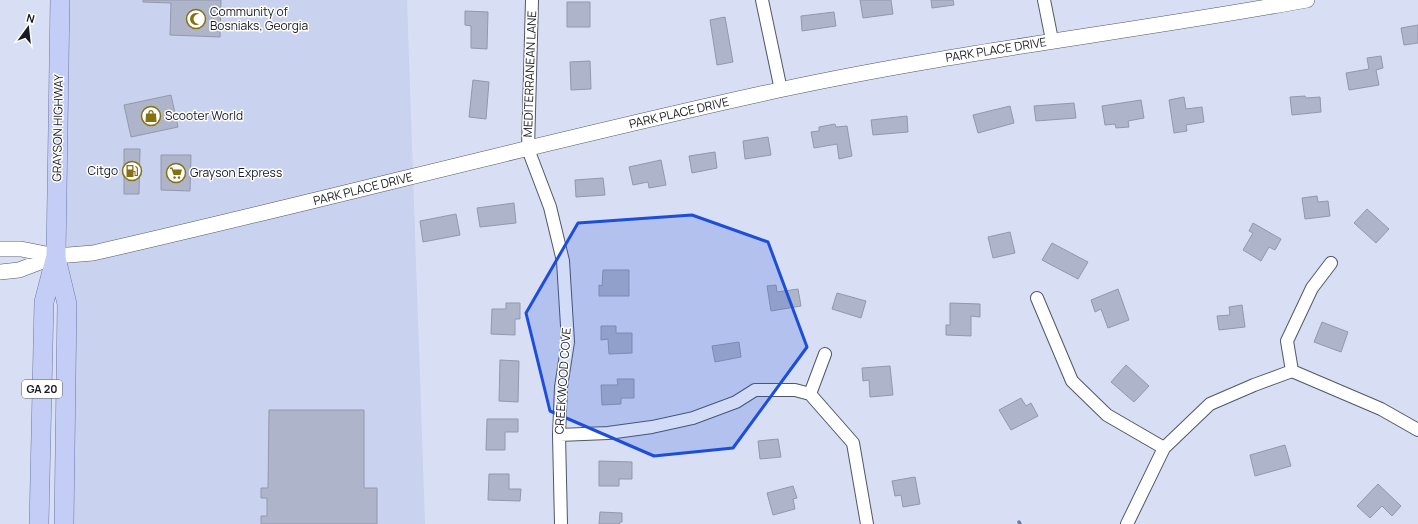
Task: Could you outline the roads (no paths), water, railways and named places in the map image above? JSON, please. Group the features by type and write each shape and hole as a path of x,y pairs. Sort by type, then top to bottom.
{"main road":[{"name":"GRAYSON HIGHWAY","path":"39,524 44,302 56,256 60,0"},
{"name":"GRAYSON HIGHWAY","path":"56,256 67,304 64,524"}],"street":[{"name":"MEDITERRANEAN LANE","path":"528,148 532,0"},
{"path":"762,0 781,90"},
{"path":"1044,0 1052,40"},
{"name":"PARK PLACE DRIVE","path":"56,256 93,254 528,148 781,90 926,61 1307,0"},
{"name":"CREEKWOOD COVE","path":"528,148 550,207 563,261 568,342 560,387 559,435 561,524"},
{"path":"0,249 21,249 56,256"},
{"path":"0,272 19,270 56,256"},
{"path":"1292,371 1287,340 1312,288 1331,263"},
{"path":"1037,298 1072,381 1107,415 1164,448"},
{"path":"810,394 825,354"},
{"path":"1127,524 1164,448 1210,404 1292,371 1381,408 1418,430"},
{"path":"559,435 608,433 652,427 693,418 736,402 755,390 795,390 810,394 853,442 867,524"}],"place":[{"name":"Community of Bosniaks, Georgia","path":"196,19"},
{"name":"Scooter World","path":"151,116"},
{"name":"Citgo","path":"132,171"},
{"name":"Grayson Express","path":"176,173"}]}
